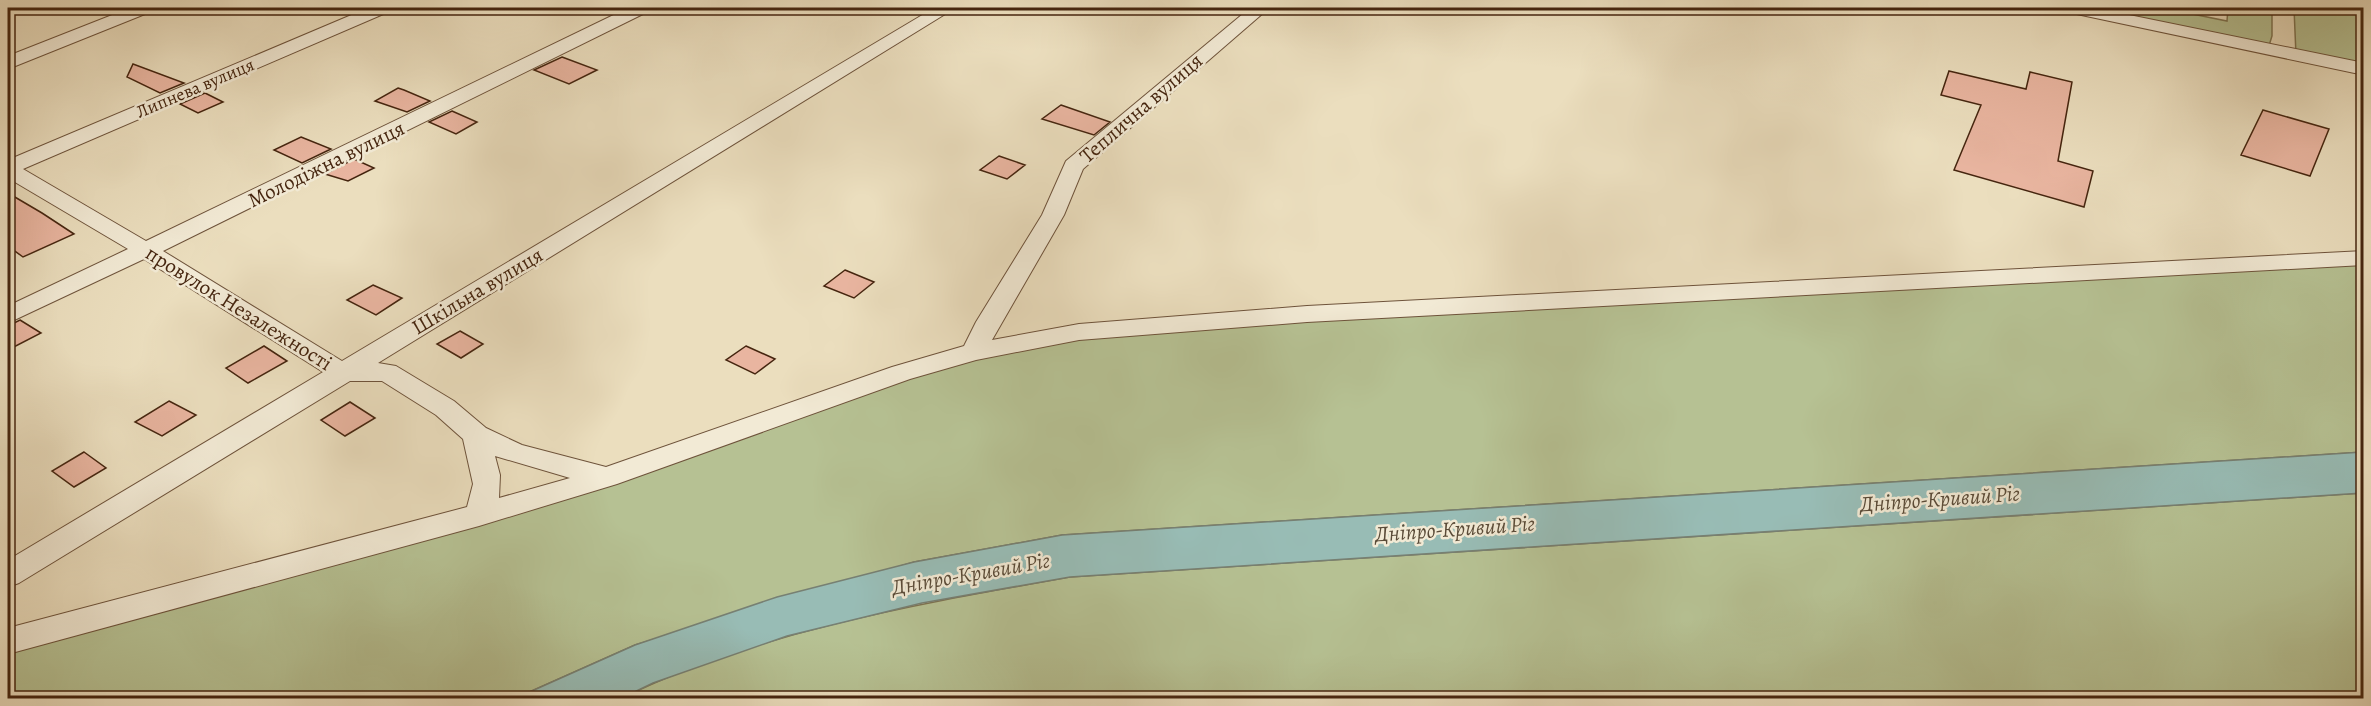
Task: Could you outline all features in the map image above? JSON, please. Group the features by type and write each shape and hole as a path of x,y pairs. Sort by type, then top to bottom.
{"street":[{"path":"8,63 144,8"},
{"name":"Липнева вулиця","path":"8,168 381,8"},
{"name":"Молодіжна вулиця","path":"8,315 147,251 641,8"},
{"name":"Шкільна вулиця","path":"8,575 946,8"},
{"name":"Теплична вулиця","path":"974,352 988,322 1053,215 1074,166 1260,8"},
{"path":"2072,8 2364,69"},
{"name":"провулок Незалежності","path":"8,168 342,372 387,372 445,408 476,435 514,453 607,477"},
{"path":"8,641 479,515 607,477 891,377 974,352 1079,332 1307,314 2364,258"},
{"path":"476,435 486,465 489,484 479,515"}],"green space":[{"path":"2072,8 2163,8 2227,21 2228,8 2272,8 2272,36 2268,49"},
{"path":"2294,8 2363,8 2363,69 2296,55"},
{"path":"2363,258 2363,452 1062,535 914,562 635,645 516,698 8,698 8,641 479,515 901,373 1079,332"},
{"path":"2363,493 2363,698 622,698 675,674 785,637 898,609 1070,577"}],"water":[{"name":"Дніпро-Кривий Ріг","path":"2363,452 2363,493 1070,577 922,603 787,636 653,683 622,698 516,698 635,645 777,597 914,562 1062,535"}],"building":[{"path":"562,57 597,70 569,84 534,70"},
{"path":"133,64 184,83 160,93 127,77"},
{"path":"1949,71 2026,89 2030,72 2072,82 2058,161 2093,171 2084,207 1954,170 1981,105 1941,95"},
{"path":"398,88 430,101 407,112 375,101"},
{"path":"205,93 223,102 198,113 180,104"},
{"path":"1061,105 1110,122 1094,135 1042,119"},
{"path":"2263,110 2329,129 2310,176 2241,155"},
{"path":"452,111 477,122 456,134 429,122"},
{"path":"301,137 331,149 302,163 274,150"},
{"path":"999,156 1025,165 1007,179 980,170"},
{"path":"354,159 374,168 348,181 325,174"},
{"path":"8,193 74,234 23,257 8,246"},
{"path":"845,270 874,282 854,298 824,286"},
{"path":"373,285 402,298 376,315 347,300"},
{"path":"20,320 41,333 8,350 8,326"},
{"path":"460,331 483,344 461,358 437,344"},
{"path":"264,346 287,361 248,383 226,368"},
{"path":"746,346 775,359 755,374 726,360"},
{"path":"169,401 196,415 162,436 135,422"},
{"path":"350,402 375,418 345,436 321,420"},
{"path":"84,452 106,468 74,487 52,471"}]}
